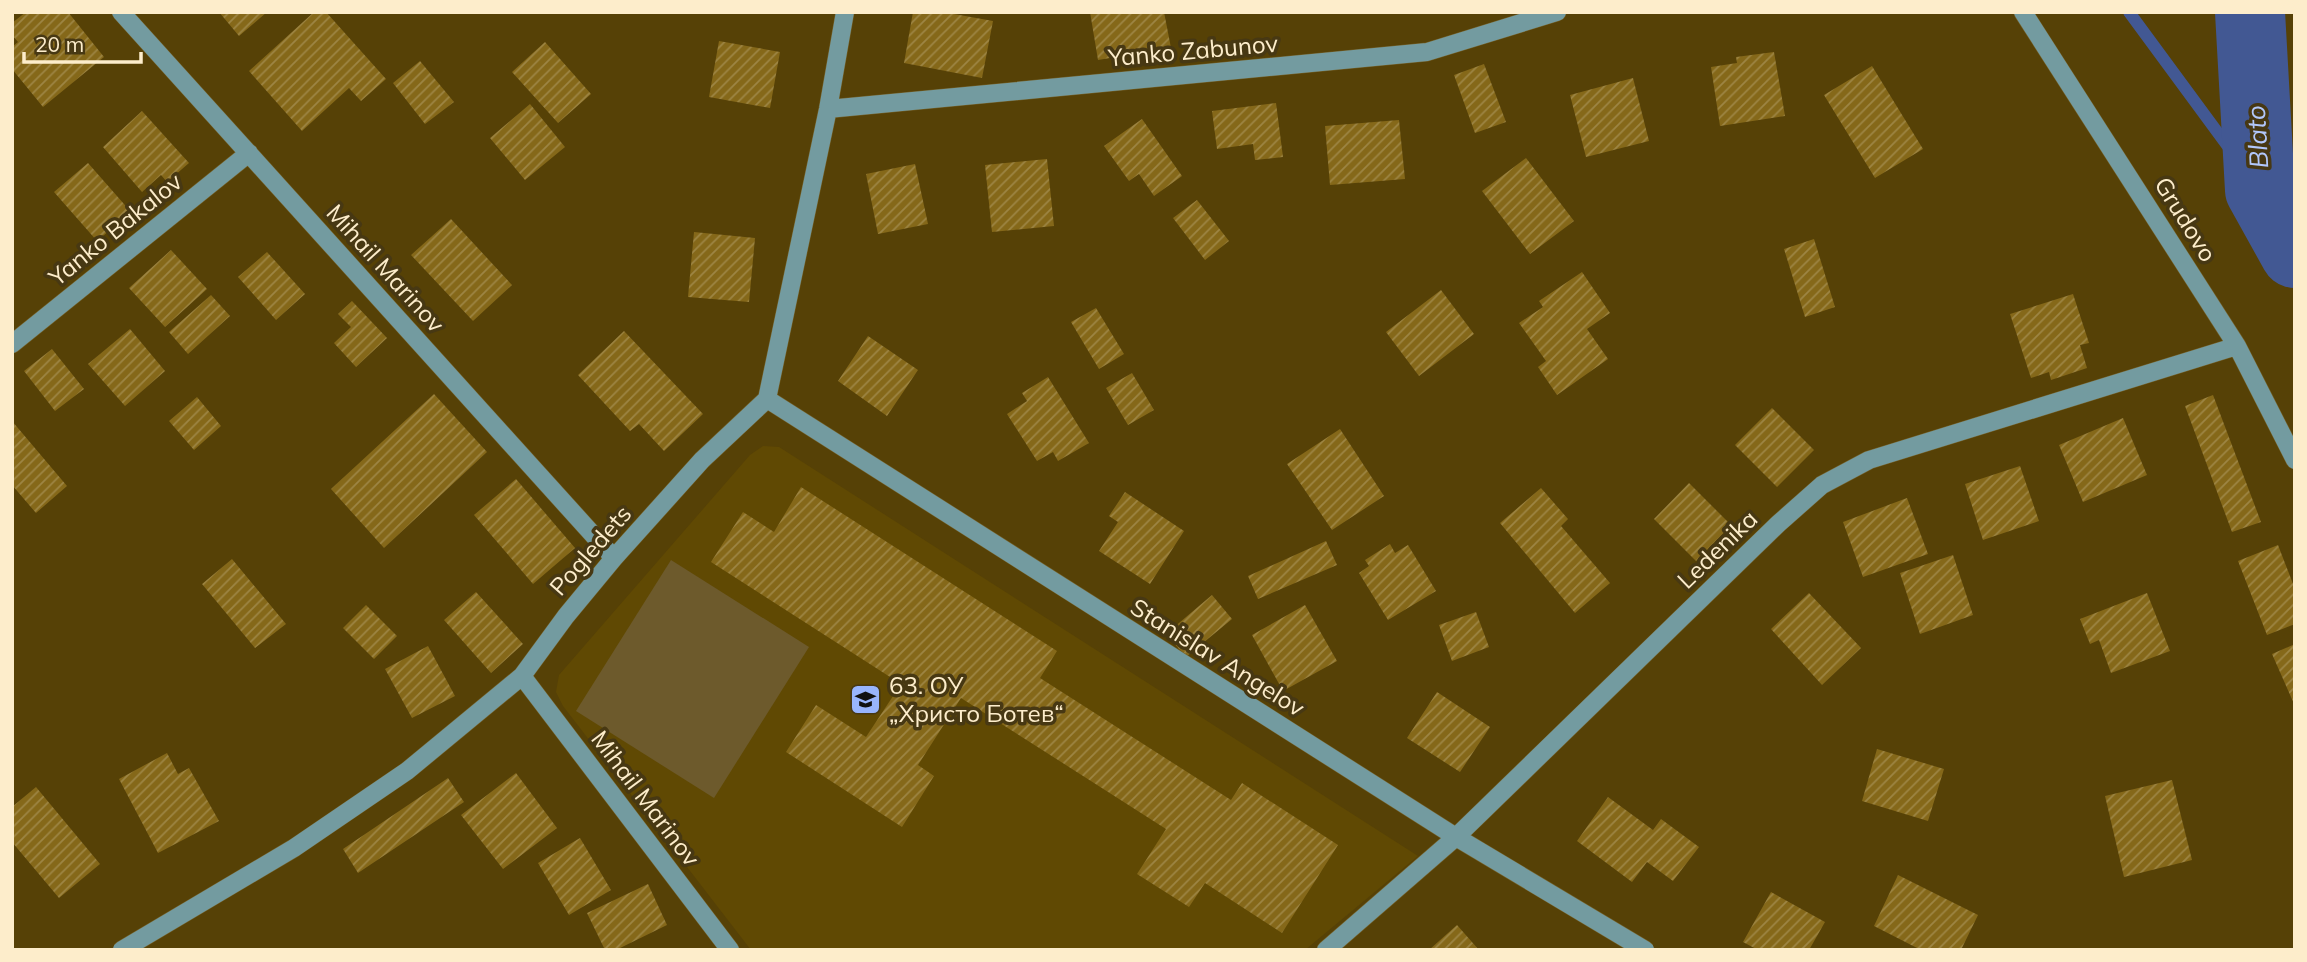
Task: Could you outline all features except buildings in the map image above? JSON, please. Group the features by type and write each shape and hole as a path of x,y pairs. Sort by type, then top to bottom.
{"street":[{"name":"Mihail Marinov","path":"121,12 614,558"},
{"path":"767,399 828,109 845,12"},
{"name":"Yanko Zabunov","path":"828,109 1427,52 1557,12"},
{"name":"Grudovo","path":"2023,12 2237,345 2295,460"},
{"name":"Yanko Bakalov","path":"12,344 249,153"},
{"name":"Ledenika","path":"1326,950 1456,837 1778,524 1822,485 1870,460 2237,345"},
{"name":"Pogledets","path":"122,950 295,848 407,771 522,676 566,616 614,558 702,460 767,399"},
{"name":"Stanislav Angelov","path":"767,399 1456,837 1645,950"},
{"name":"Mihail Marinov","path":"522,676 730,950"}],"shaded area":[{"name":"63. ОУ „Христо Ботев“","path":"763,446 779,447 1418,856 1305,950 751,950 563,706 556,692 559,675 750,455"},
{"path":"671,560 809,647 714,798 576,711"}],"waterway":[{"path":"2129,12 2260,190"},
{"name":"Blato","path":"2250,12 2260,190 2295,253"}],"place":[{"name":"63. ОУ „Христо Ботев“","path":"866,699"}]}
